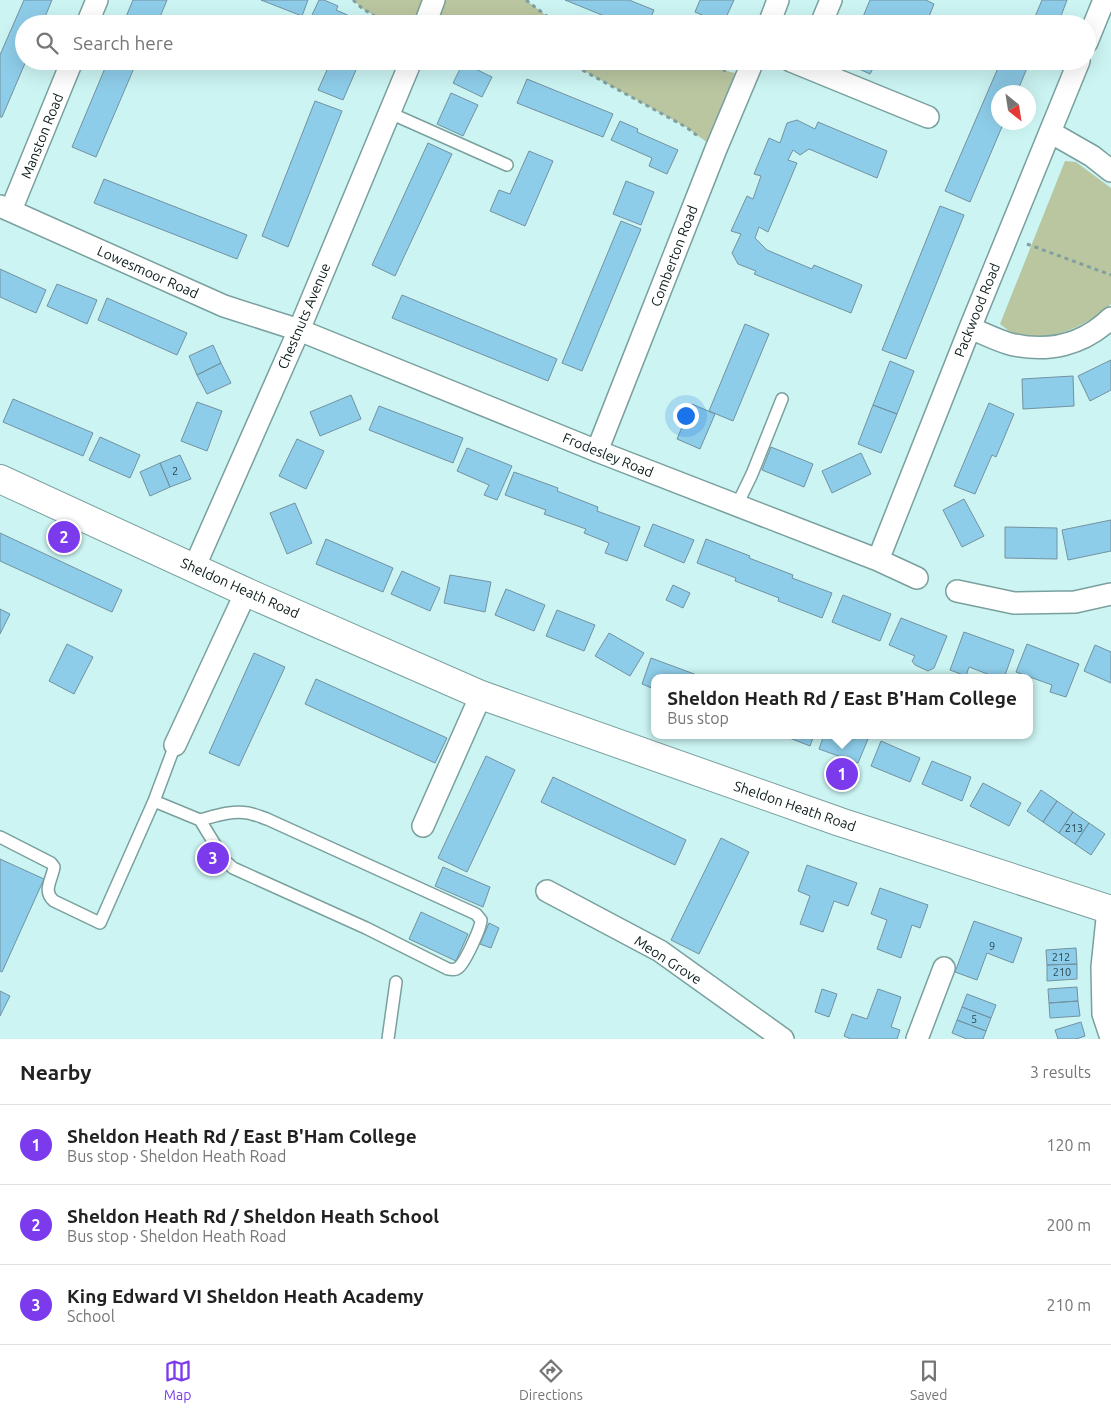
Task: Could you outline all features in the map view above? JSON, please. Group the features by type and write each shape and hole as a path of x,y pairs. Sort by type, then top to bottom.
{"street":[{"path":"91,15 97,0"},
{"path":"428,15 434,0"},
{"path":"771,15 777,0"},
{"path":"825,15 831,0"},
{"path":"1096,20 1104,0"},
{"name":"Manston Road","path":"6,208 68,70"},
{"name":"Chestnuts Avenue","path":"194,568 299,330 407,70"},
{"name":"Comberton Road","path":"598,451 716,148 749,70"},
{"path":"817,70 928,117"},
{"name":"Packwood Road","path":"878,560 1075,70"},
{"path":"1050,132 1092,156 1111,172"},
{"name":"Lowesmoor Road","path":"6,208 224,306 299,330"},
{"path":"970,328 1008,343 1032,348 1052,348 1070,344 1085,337 1111,318"},
{"name":"Frodesley Road","path":"299,330 598,451 878,560 917,578"},
{"name":"Sheldon Heath Road","path":"0,479 246,592 481,695 840,822 1110,910"},
{"path":"175,745 246,592"},
{"path":"957,592 1014,603 1074,602 1111,594"},
{"path":"423,826 481,695"},
{"name":"Meon Grove","path":"547,891 660,951 783,1039"},
{"path":"1110,910 1102,968 1103,1014 1111,1038"},
{"path":"917,1039 944,968"}],"lane":[{"path":"390,113 507,165"},
{"path":"738,505 782,399"},
{"path":"0,837 51,863 54,867 49,885 49,896 100,924 154,801 175,745"},
{"path":"154,801 200,820 225,861 232,868 366,928 448,969 452,970 460,967 479,930 481,920 476,914 267,819 240,812 226,813 200,820"},
{"path":"388,1039 396,982"}],"path":[{"path":"353,0 373,15"},
{"path":"526,0 545,15"},
{"path":"582,70 686,128 716,148"},
{"path":"723,70 733,73"},
{"path":"1007,237 1111,276"}],"green space":[{"path":"353,0 526,0 545,15 373,15"},
{"path":"582,70 723,70 742,75 716,149 686,127"},
{"path":"1065,161 1076,162 1111,188 1111,304 1077,327 1049,336 1022,336 1009,331 1000,324"}],"building":[{"path":"24,0 52,0 46,15 17,15"},
{"path":"133,0 167,0 161,15 127,15"},
{"path":"261,0 308,0 302,15"},
{"path":"319,0 324,0 338,6 336,10 347,15 312,15"},
{"path":"565,0 629,0 654,10 652,15 602,15"},
{"path":"700,0 734,0 727,15 702,15 695,12"},
{"path":"870,0 926,0 934,4 930,15 864,15"},
{"path":"1042,0 1067,0 1061,15 1036,15"},
{"path":"15,21 15,70 22,70 2,117 0,117 0,55"},
{"path":"104,70 133,70 96,157 72,147"},
{"path":"327,70 356,70 343,100 318,90"},
{"path":"460,70 478,70 492,77 482,97 453,83"},
{"path":"861,70 872,70 870,74"},
{"path":"997,70 1026,70 1020,85 991,85 991,130 1001,130 970,202 945,191"},
{"path":"527,79 613,114 603,137 517,103"},
{"path":"451,93 478,105 463,136 437,124"},
{"path":"315,101 342,111 288,247 262,236"},
{"path":"797,120 815,129 818,122 887,151 877,178 809,149 800,155 793,150 788,160 797,163 768,232 759,227 755,238 767,250 812,269 814,265 862,285 851,313 754,274 756,271 738,264 732,253 741,234 731,231 747,196 753,199 761,176 754,174 769,138 780,143 787,123"},
{"path":"620,121 638,129 637,132 678,150 667,174 649,166 652,158 611,140"},
{"path":"428,143 452,154 395,276 372,265"},
{"path":"529,151 553,161 525,226 490,211 499,190 510,194"},
{"path":"104,179 247,235 237,259 94,203"},
{"path":"626,181 654,192 641,225 613,214"},
{"path":"940,206 964,215 906,359 882,350"},
{"path":"621,221 641,229 582,371 562,363"},
{"path":"0,269 46,290 36,313 0,297"},
{"path":"57,284 97,300 87,324 47,306"},
{"path":"402,295 557,359 548,381 392,318"},
{"path":"107,298 187,333 177,355 98,320"},
{"path":"745,324 769,334 733,421 709,411"},
{"path":"213,345 221,363 197,375 189,356"},
{"path":"1111,360 1111,390 1090,401 1078,376"},
{"path":"890,361 914,371 897,414 873,405"},
{"path":"221,363 231,383 207,394 197,375"},
{"path":"1073,376 1074,406 1023,409 1022,379"},
{"path":"351,395 361,419 320,436 310,412"},
{"path":"13,399 93,433 83,456 3,422"},
{"path":"197,402 222,411 207,451 181,441"},
{"path":"989,403 1014,414 996,457 992,455 975,494 954,486"},
{"path":"692,404 715,414 700,449 677,439"},
{"path":"873,405 897,414 881,453 858,444"},
{"path":"379,406 463,438 453,463 369,430"},
{"path":"100,437 140,455 130,478 89,460"},
{"path":"297,439 324,451 306,489 279,476"},
{"path":"771,447 813,464 804,487 762,470"},
{"path":"467,448 512,466 497,500 484,495 489,485 457,471"},
{"path":"861,453 871,474 832,493 822,471"},
{"path":"180,455 191,479 170,487 160,463"},
{"path":"160,463 170,487 150,496 140,472"},
{"path":"514,472 558,488 557,491 598,507 597,511 640,527 627,561 605,553 609,543 584,533 586,529 544,514 546,510 505,495"},
{"path":"964,499 984,536 962,547 943,510"},
{"path":"295,503 312,543 287,554 270,513"},
{"path":"1111,520 1111,551 1068,560 1062,530"},
{"path":"653,524 694,540 684,563 644,546"},
{"path":"1005,527 1057,528 1057,559 1005,558"},
{"path":"0,533 122,590 112,612 0,561"},
{"path":"326,539 393,568 383,592 316,564"},
{"path":"706,539 793,575 792,578 832,593 822,618 778,601 779,598 735,581 736,578 697,563"},
{"path":"402,571 440,588 430,611 391,594"},
{"path":"450,575 491,582 485,612 444,603"},
{"path":"673,585 690,593 683,608 666,600"},
{"path":"506,589 545,605 534,631 495,615"},
{"path":"843,595 891,614 880,641 832,622"},
{"path":"0,609 10,614 0,634"},
{"path":"557,610 595,625 584,651 546,636"},
{"path":"901,618 947,636 934,668 928,671 915,665 912,661 915,656 889,645"},
{"path":"964,632 1014,650 1005,674 987,674 969,667 967,674 950,670"},
{"path":"609,633 644,653 630,676 595,656"},
{"path":"67,644 93,657 74,694 49,681"},
{"path":"1027,644 1079,664 1066,697 1050,692 1052,685 1033,678 1033,674 1016,672"},
{"path":"1095,645 1111,652 1111,683 1084,671"},
{"path":"254,653 285,667 239,766 209,753"},
{"path":"651,658 694,674 651,674 651,688 642,684"},
{"path":"316,679 447,738 435,763 305,704"},
{"path":"792,739 813,739 810,746"},
{"path":"823,739 868,739 858,763 819,749"},
{"path":"881,741 920,758 910,782 871,766"},
{"path":"486,756 515,770 467,872 438,858"},
{"path":"932,761 971,777 962,801 922,784"},
{"path":"553,777 686,840 675,865 541,802"},
{"path":"983,783 1021,803 1009,826 970,806"},
{"path":"1041,790 1057,801 1043,822 1027,811"},
{"path":"1057,801 1073,812 1059,833 1043,822"},
{"path":"1073,812 1089,823 1075,844 1059,833"},
{"path":"1089,823 1105,834 1091,855 1075,844"},
{"path":"721,838 749,852 699,954 671,940"},
{"path":"0,859 44,879 2,972 0,971"},
{"path":"807,865 857,883 848,906 834,901 823,932 800,924 810,896 798,891"},
{"path":"443,867 490,887 483,907 435,886"},
{"path":"880,888 928,905 920,928 912,925 901,958 877,949 887,920 871,914"},
{"path":"421,912 468,934 456,961 409,939"},
{"path":"974,921 1022,938 1013,963 987,953 977,980 955,972"},
{"path":"489,923 499,928 491,948 480,944"},
{"path":"1076,948 1077,964 1047,965 1046,950"},
{"path":"1077,964 1077,979 1047,981 1047,965"},
{"path":"1077,987 1078,1001 1049,1003 1048,989"},
{"path":"822,989 837,994 829,1017 815,1012"},
{"path":"878,989 901,997 891,1027 900,1030 897,1039 851,1039 844,1036 852,1014 867,1019"},
{"path":"0,991 10,996 0,1016"},
{"path":"967,994 996,1005 991,1018 962,1007"},
{"path":"1078,1001 1080,1016 1050,1018 1049,1003"},
{"path":"962,1007 991,1018 986,1031 957,1020"},
{"path":"957,1020 986,1031 983,1039 967,1039 952,1033"},
{"path":"1081,1022 1085,1036 1076,1039 1058,1039 1055,1030"}],"place":[{"name":"Sheldon Heath Rd / Sheldon Heath School","path":"64,537"},
{"name":"Sheldon Heath Rd / East B'Ham College","path":"842,774"},
{"name":"King Edward VI Sheldon Heath Academy","path":"213,858"}]}
